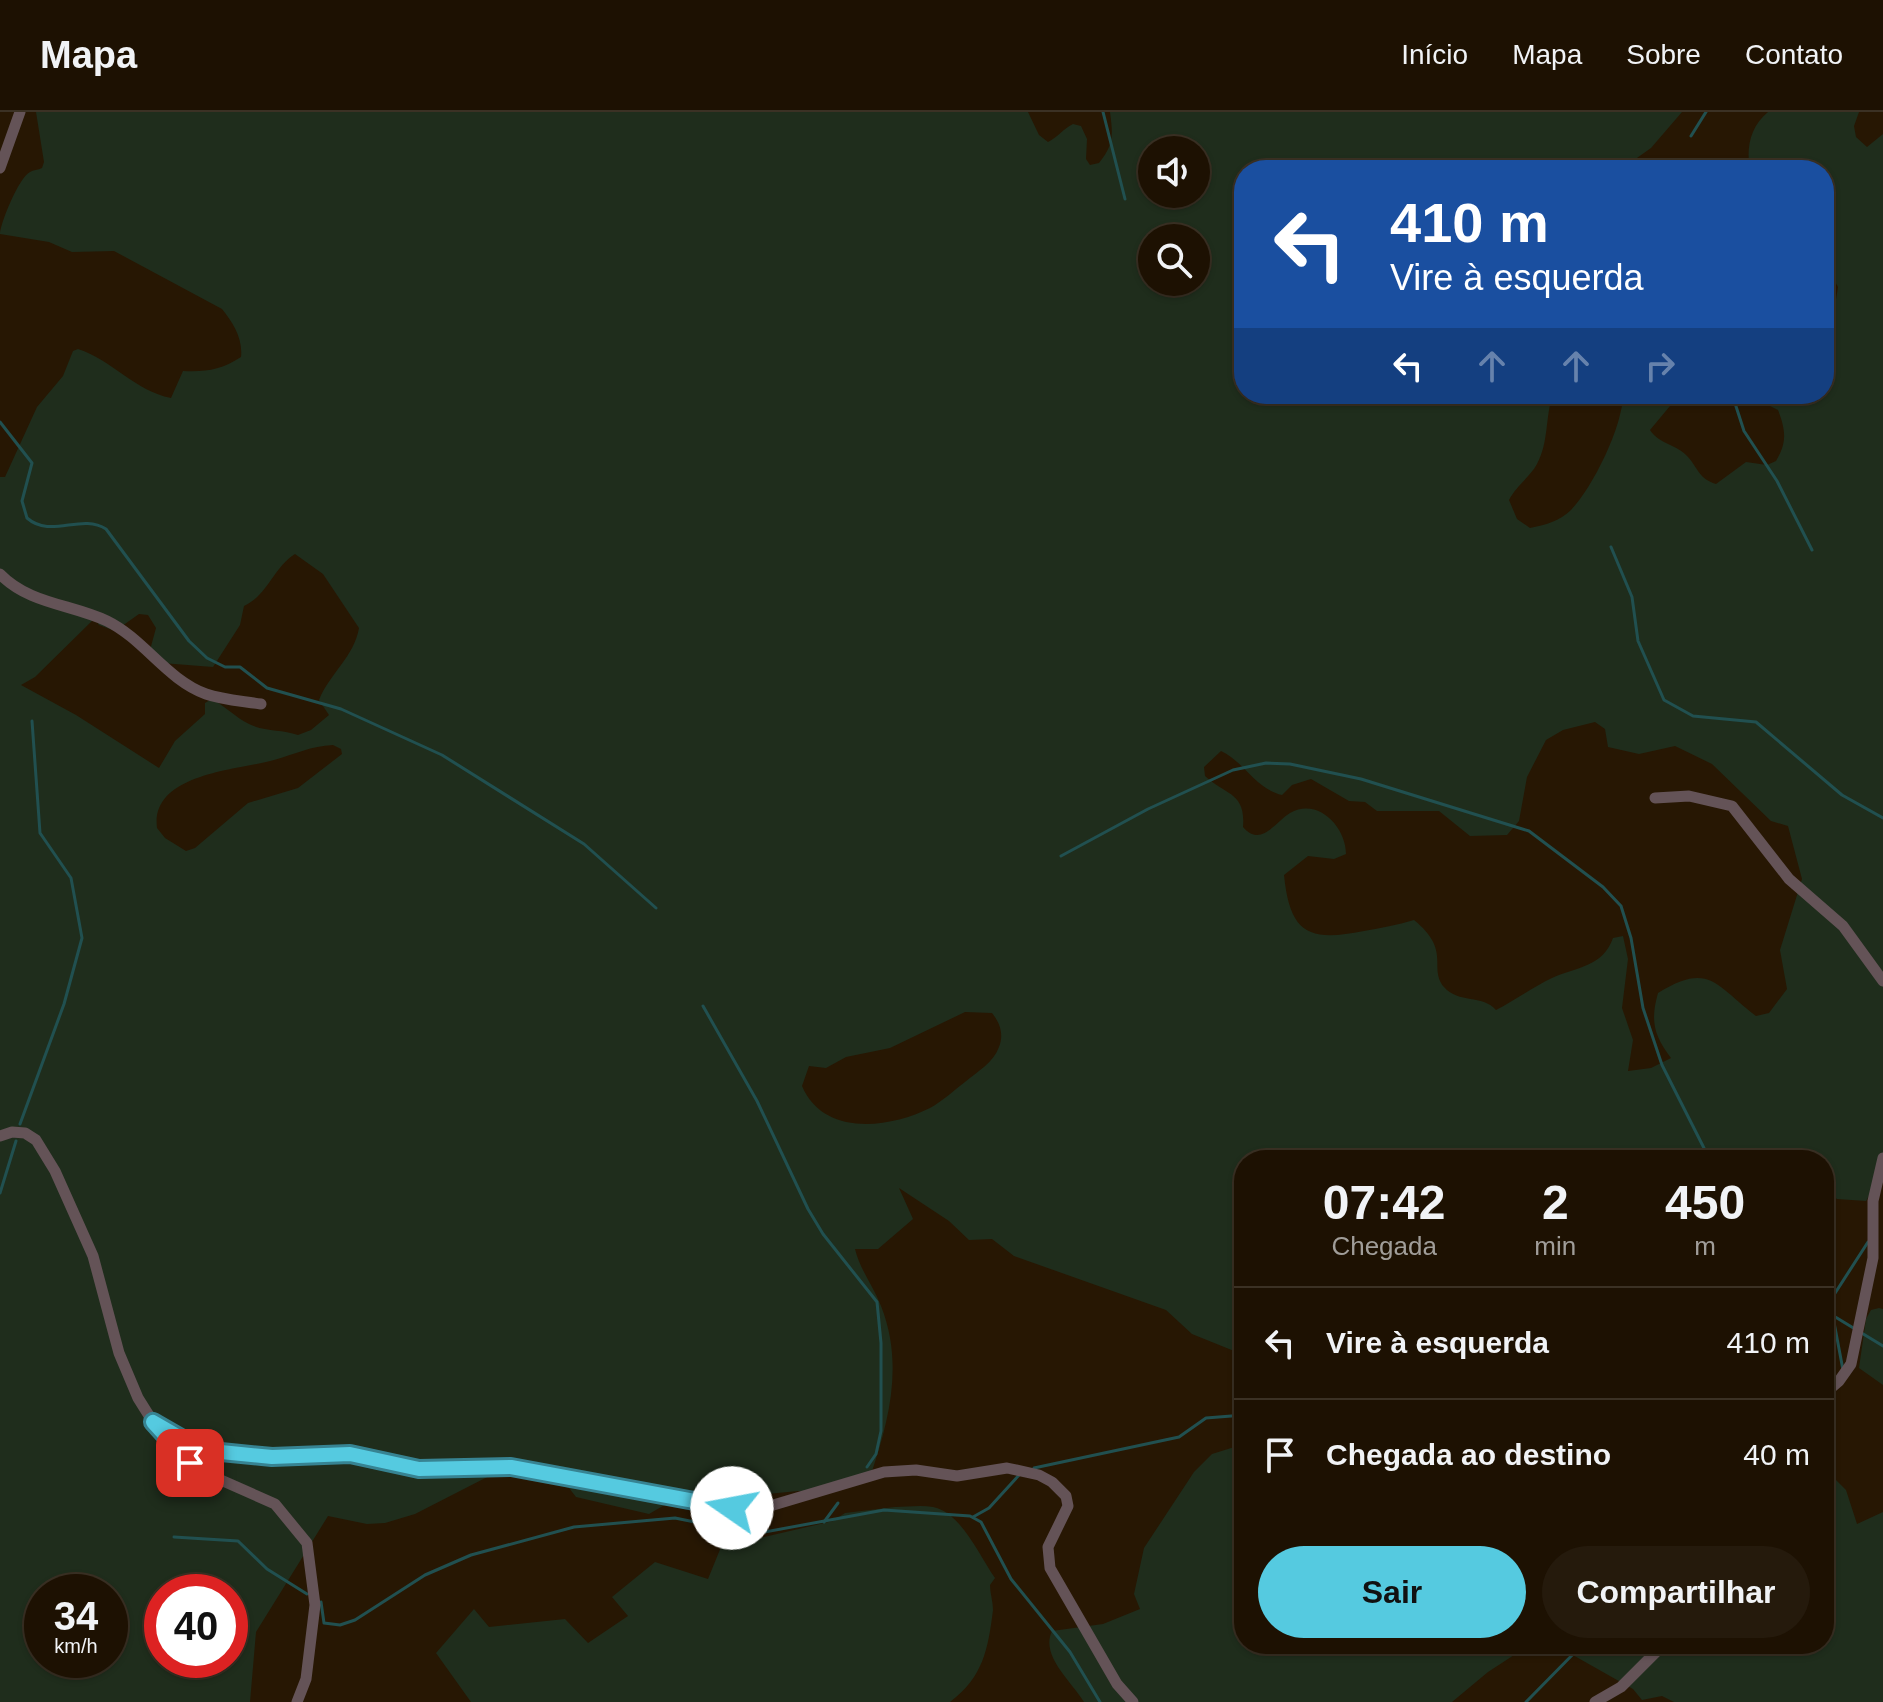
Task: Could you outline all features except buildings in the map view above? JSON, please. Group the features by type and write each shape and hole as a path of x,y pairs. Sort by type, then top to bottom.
{"street":[{"path":"0,168 20,112"},
{"path":"0,574 35,598 109,622 138,641 187,684 206,694 261,704"},
{"path":"1655,798 1689,796 1732,806 1789,879 1843,926 1883,981"},
{"path":"0,1136 12,1132 36,1140 55,1171 93,1256 119,1353 138,1398 153,1422 190,1463 205,1473 275,1504 307,1543 313,1570 315,1605 306,1679 297,1702"},
{"path":"1834,1385 1851,1364 1873,1258 1873,1201 1883,1158"},
{"path":"153,1422 193,1445 211,1451 272,1457 350,1454 419,1469 511,1467 732,1508 770,1506 884,1472 924,1471 957,1476 1007,1468 1039,1475 1060,1489 1068,1506 1048,1547 1050,1568 1117,1684 1133,1702"},
{"path":"1595,1702 1621,1687 1654,1654"}],"green space":[{"path":"36,112 1028,112 1039,135 1048,142 1073,124 1081,126 1087,139 1086,159 1090,165 1099,163 1110,145 1110,112 1682,112 1651,148 1634,160 1234,160 1234,404 1551,404 1541,456 1509,500 1517,519 1530,528 1562,517 1580,500 1612,439 1622,404 1672,404 1650,430 1659,439 1684,453 1702,476 1716,484 1746,462 1767,465 1776,461 1784,442 1784,430 1778,410 1766,404 1834,404 1834,300 1838,287 1834,280 1834,160 1749,160 1749,154 1757,124 1768,112 1859,112 1854,126 1856,137 1867,147 1883,134 1883,1172 1866,1201 1834,1197 1834,1150 1234,1150 1234,1351 1192,1334 1166,1310 1014,1256 992,1239 969,1240 949,1221 899,1188 913,1219 878,1249 855,1249 881,1306 892,1349 888,1414 870,1477 825,1493 798,1491 737,1497 669,1491 668,1503 649,1514 576,1497 569,1488 552,1483 497,1472 415,1514 385,1523 367,1524 328,1516 256,1632 250,1702 0,1702 0,477 5,477 37,407 63,376 73,351 78,349 90,354 146,389 171,398 183,371 220,367 241,357 236,331 222,309 114,251 72,252 49,242 0,234 16,191 30,172 42,168 44,162","holes":["295,554 323,574 359,628 352,648 319,700 329,715 311,730 298,735 255,727 212,699 205,703 205,714 175,741 159,768 76,715 21,685 35,677 95,618 99,625 115,631 139,614 148,615 156,628 150,650 162,663 213,667 240,625 244,606 259,595 281,566","1595,722 1605,729 1608,747 1639,754 1675,746 1712,764 1771,821 1788,826 1802,879 1780,950 1787,989 1769,1013 1756,1016 1712,981 1701,978 1676,984 1658,993 1654,1012 1657,1035 1671,1058 1651,1068 1628,1071 1633,1040 1622,1008 1628,959 1623,936 1613,938 1603,955 1588,965 1552,978 1496,1010 1484,1002 1456,996 1440,980 1436,950 1426,931 1414,920 1329,935 1316,934 1297,922 1291,910 1284,875 1308,856 1334,859 1346,854 1341,834 1328,817 1311,809 1300,809 1268,831 1256,835 1243,827 1238,800 1205,776 1204,767 1221,751 1264,787 1282,795 1292,785 1311,779 1349,801 1365,802 1377,811 1439,811 1470,836 1507,835 1519,821 1527,777 1546,740 1563,730","333,745 341,749 342,754 298,788 248,803 195,848 186,851 165,838 157,828 159,810 168,796 200,777 317,747","965,1012 992,1013 1000,1029 999,1047 985,1066 935,1105 913,1115 877,1123 858,1124 841,1120 825,1113 812,1102 802,1086 809,1066 826,1068 846,1057 890,1048"]},
{"path":"1883,1309 1883,1385 1859,1368 1866,1319 1871,1310"},
{"path":"1234,1447 1234,1654 1516,1654 1452,1702 1084,1702 1054,1659 1049,1640 1052,1631 1103,1624 1140,1609 1134,1594 1144,1548 1194,1472 1212,1454"},
{"path":"1834,1478 1846,1490 1857,1524 1883,1512 1883,1702 1674,1702 1662,1696 1642,1700 1633,1689 1571,1654 1834,1654"},
{"path":"928,1506 952,1517 995,1578 990,1585 993,1610 982,1662 970,1683 950,1702 471,1702 436,1653 474,1609 489,1627 565,1619 588,1643 628,1616 612,1597 655,1562 708,1579 721,1547 833,1521 845,1513"}],"waterway":[{"path":"1103,112 1125,199"},
{"path":"1691,136 1706,112"},
{"path":"1735,404 1744,431 1777,481 1812,550"},
{"path":"0,422 32,463 22,501 27,518 46,526 86,523 106,529 189,641 207,658 225,667 240,667 267,688 341,709 442,755 584,844 656,908"},
{"path":"1611,547 1632,597 1638,641 1664,700 1693,716 1756,722 1842,795 1883,818"},
{"path":"20,1124 64,1004 82,938 71,878 40,833 32,721"},
{"path":"1061,856 1148,809 1233,770 1266,763 1290,764 1361,779 1529,831 1603,887 1621,906 1631,938 1643,1008 1662,1065 1705,1150"},
{"path":"703,1006 757,1101 808,1209 823,1234 877,1302 881,1343 881,1431 876,1454 867,1467"},
{"path":"0,1193 16,1141"},
{"path":"1834,1295 1868,1242"},
{"path":"1834,1316 1883,1346"},
{"path":"1834,1322 1843,1370"},
{"path":"1034,1468 1179,1437 1206,1418 1234,1416"},
{"path":"973,1517 989,1508 1020,1474"},
{"path":"824,1522 838,1503"},
{"path":"321,1602 324,1623 340,1625 355,1620 425,1575 471,1555 574,1527 675,1518 754,1534 884,1510 970,1516 981,1522 1011,1579 1070,1652 1100,1702"},
{"path":"174,1537 238,1541 267,1569 307,1594"},
{"path":"1526,1702 1573,1654"}],"route":[{"path":"190,1463 153,1422 193,1445 211,1451 272,1457 350,1454 419,1469 496,1465 732,1508"}]}
